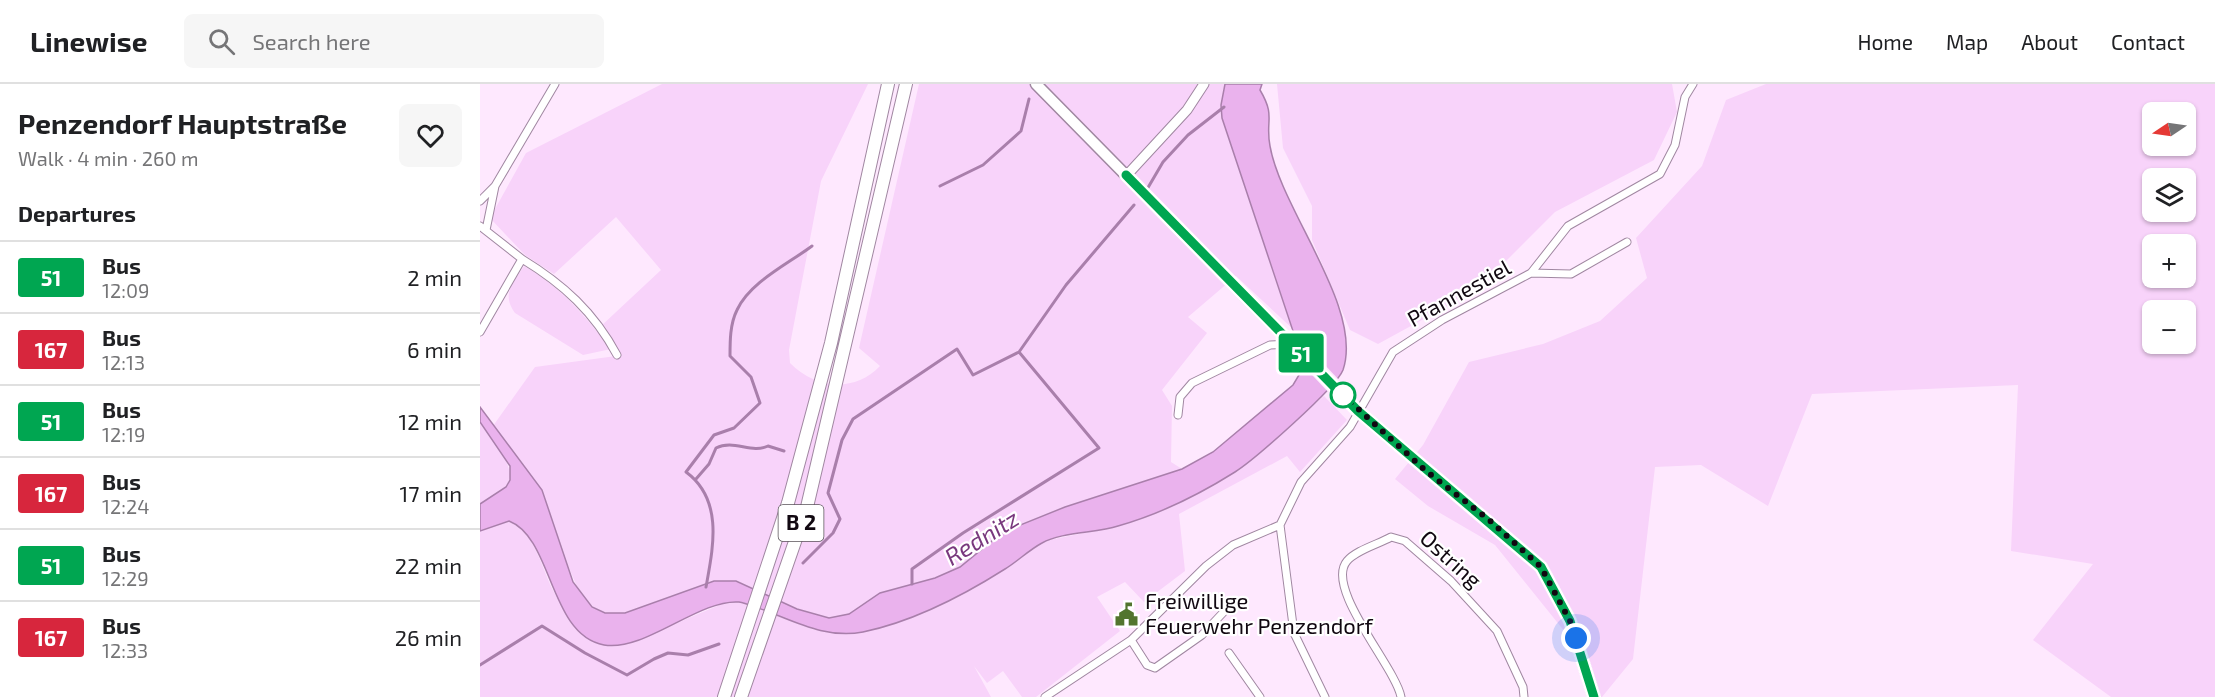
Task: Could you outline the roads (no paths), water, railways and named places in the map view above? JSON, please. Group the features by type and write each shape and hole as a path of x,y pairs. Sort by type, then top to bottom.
{"highway":[{"name":"B 2","path":"724,697 788,503 831,343 888,84"},
{"name":"B 2","path":"741,697 807,507 906,84"}],"main road":[{"path":"1036,84 1358,411 1541,567 1570,621 1594,697"}],"street":[{"path":"555,84 495,186 483,228 577,298 604,331 617,355"},
{"path":"1126,175 1187,110 1204,84"},
{"name":"Pfannestiel","path":"1280,525 1301,482 1350,427 1393,352 1442,320 1531,273 1568,226 1660,174 1675,145 1685,97 1693,84"},
{"path":"480,201 495,186"},
{"path":"1531,273 1571,274 1627,242"},
{"path":"480,332 522,259"},
{"path":"1178,415 1180,397 1192,383 1270,345 1295,348"},
{"path":"1045,697 1131,640 1206,566 1233,545 1280,525 1294,633 1325,697"},
{"name":"Ostring","path":"1401,697 1389,668 1374,651 1352,608 1342,577 1343,567 1348,559 1392,537 1405,541 1450,581 1497,631 1523,687 1524,697"},
{"path":"1131,640 1147,665 1155,668 1202,635 1234,601"},
{"path":"1229,653 1250,679 1260,697"}],"waterway":[{"path":"940,186 983,165 1021,131 1029,99"},
{"path":"1146,191 1163,162 1188,135 1224,107"},
{"path":"803,563 833,533 840,519 828,493 842,440 853,419 957,349 973,375 1019,352 1066,285 1134,205"},
{"path":"706,587 713,541 711,510 698,483 686,472 714,435 734,428 760,403 751,377 730,356 730,339 737,310 760,282 812,246"},
{"name":"Rednitz","path":"912,584 912,569 963,533 1099,448 1019,352"},
{"path":"696,479 709,464 716,448 729,445 755,448 768,446 784,451"},
{"path":"480,665 542,626 585,653 627,675 668,653 688,655 719,644"}],"place":[{"name":"Freiwillige Feuerwehr Penzendorf","path":"1127,614"}]}
